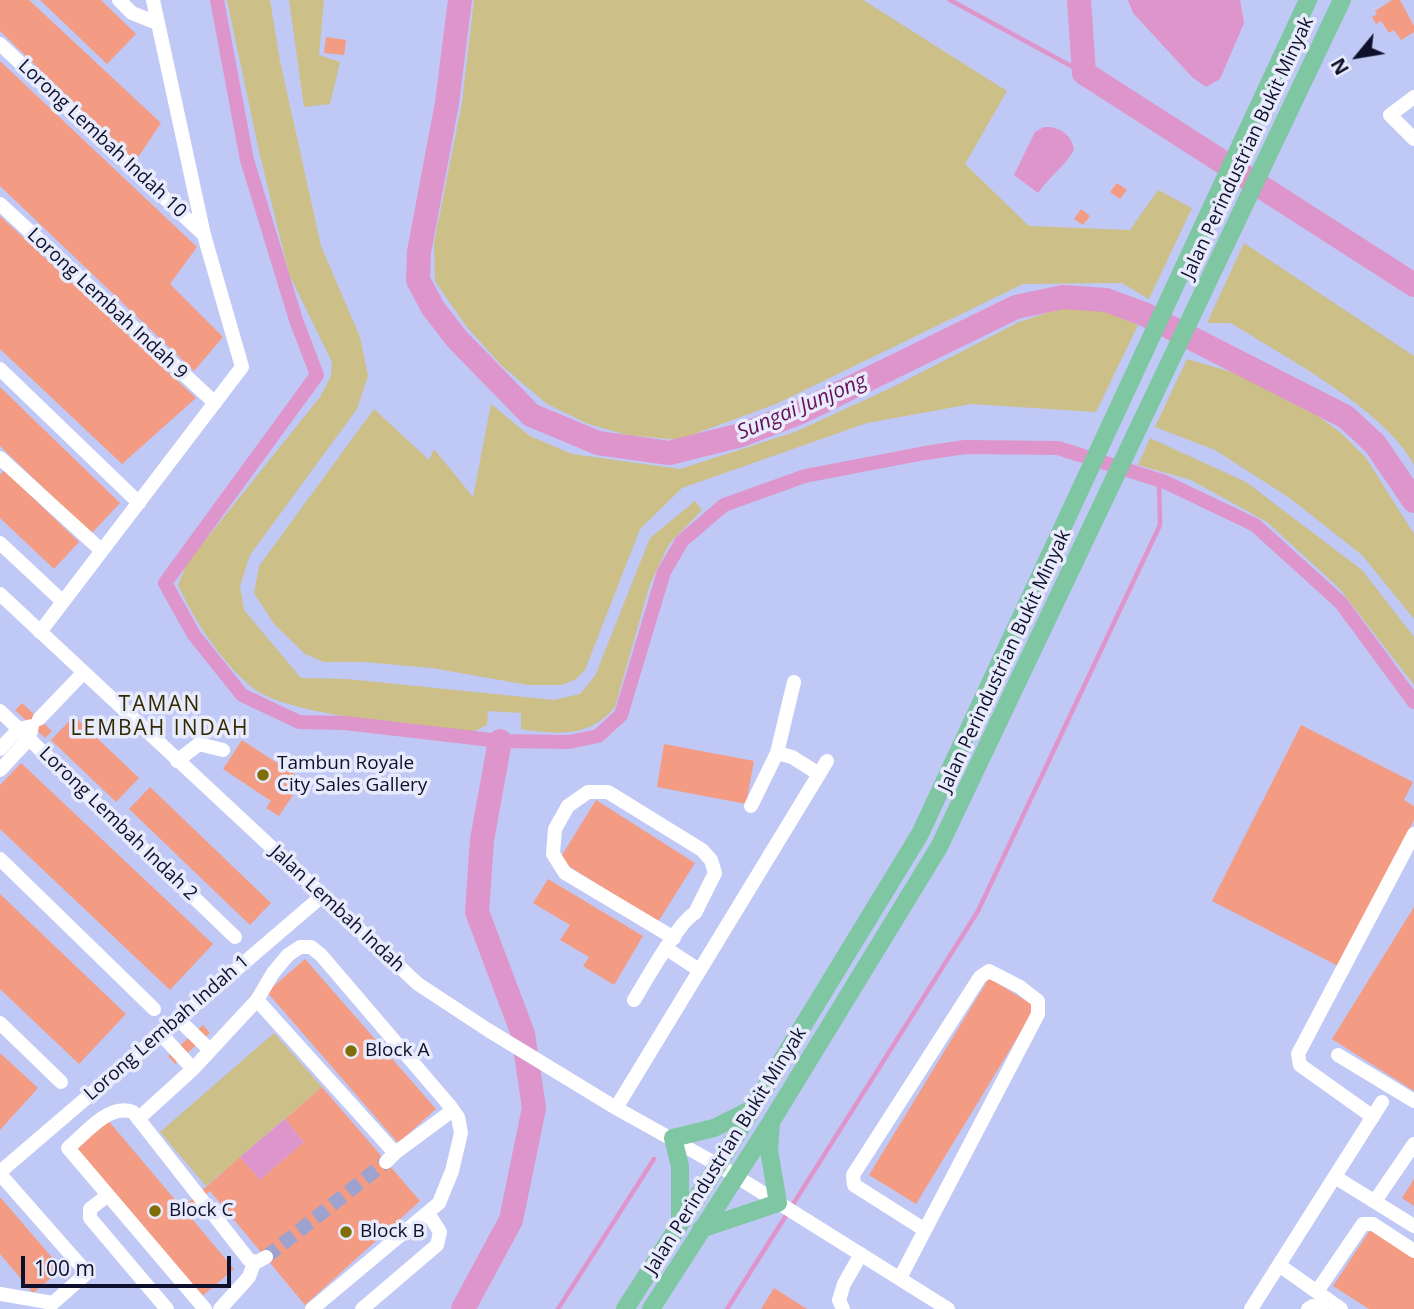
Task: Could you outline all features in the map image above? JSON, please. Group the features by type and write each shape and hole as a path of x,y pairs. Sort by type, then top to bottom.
{"main road":[{"name":"Jalan Perindustrian Bukit Minyak","path":"625,1309 718,1165 920,834 1079,496 1251,116 1308,0"},
{"name":"Jalan Perindustrian Bukit Minyak","path":"651,1309 771,1122 939,847 1342,0"},
{"path":"679,1222 682,1194 673,1138 714,1128 752,1109"},
{"path":"701,1229 786,1208 769,1150 771,1122"}],"street":[{"path":"120,0 132,13 157,23"},
{"path":"40,632 215,403 241,373 242,367 204,235 153,0"},
{"name":"Lorong Lembah Indah 10","path":"0,44 204,235"},
{"path":"1414,97 1390,115 1414,139"},
{"name":"Lorong Lembah Indah 9","path":"0,204 215,403"},
{"path":"0,369 139,503"},
{"path":"0,458 104,547"},
{"path":"0,543 62,601"},
{"name":"Jalan Lembah Indah","path":"0,594 418,984 488,1031 735,1175 948,1309"},
{"path":"39,719 83,673"},
{"path":"751,806 778,753 794,682"},
{"name":"Lorong Lembah Indah 2","path":"0,711 235,937"},
{"path":"0,749 24,734"},
{"path":"0,770 24,734"},
{"path":"177,761 199,744 223,750"},
{"path":"778,753 792,757 819,774"},
{"path":"616,1108 827,761"},
{"path":"634,1000 671,944 689,916 695,913 715,873 711,860 702,849 608,792 588,792 568,806 555,828 553,854 565,873 671,944 699,970"},
{"path":"1373,1117 1300,1065 1298,1054 1414,834"},
{"path":"0,859 154,1009"},
{"name":"Lorong Lembah Indah 1","path":"0,1173 322,896"},
{"path":"138,1119 193,1069 257,1000 273,973 288,955 300,947 311,947 321,955 453,1110 461,1133 452,1171 439,1203 330,1304 313,1309"},
{"path":"900,1278 1038,1014 1038,1001 1020,987 989,971 980,977 853,1175 853,1185 925,1230"},
{"path":"257,1000 391,1158 453,1110"},
{"path":"178,1019 210,1050"},
{"path":"0,1023 61,1083"},
{"path":"161,1034 193,1069"},
{"path":"1338,1055 1414,1101"},
{"path":"1251,1309 1382,1102"},
{"path":"203,1308 68,1148 116,1110 133,1112 260,1260 249,1278 220,1309"},
{"path":"1375,1201 1414,1144"},
{"path":"0,1173 87,1273 53,1303 0,1294"},
{"path":"1335,1177 1414,1226"},
{"path":"108,1195 90,1209 90,1218 167,1309"},
{"path":"362,1309 437,1245 440,1232 428,1213"},
{"path":"1318,1290 1363,1224 1373,1224 1414,1251"},
{"path":"843,1309 839,1300 844,1284 862,1254"},
{"path":"1279,1265 1342,1309"},
{"path":"1308,1309 1313,1306 1321,1309"}],"shaded area":[{"path":"227,0 270,0 280,61 321,246 360,337 368,376 357,409 250,555 240,586 244,610 301,678 347,679 554,700 580,694 595,676 650,538 695,501 702,510 669,544 650,584 615,707 595,724 572,732 534,731 521,729 521,713 488,711 487,725 473,732 358,718 296,706 271,698 241,678 210,640 185,599 178,585 187,563 320,397 331,376 332,362 289,274 259,151"},
{"path":"289,0 324,0 319,55 340,62 330,104 304,107"},
{"path":"474,0 863,0 1007,91 965,164 1029,226 1130,230 1158,190 1192,208 1149,299 1122,283 1023,284 776,404 678,440 627,435 588,424 547,404 501,365 466,326 435,281 434,243 462,103"},
{"path":"1128,0 1240,0 1244,23 1220,79 1206,87 1193,78 1133,13"},
{"path":"1044,127 1064,132 1074,150 1038,193 1014,175 1035,132"},
{"path":"1244,243 1414,356 1414,465 1400,444 1381,424 1332,386 1231,323 1207,323"},
{"path":"1098,308 1138,325 1096,412 971,404 867,423 682,488 640,529 585,670 576,679 562,685 528,685 432,668 364,662 324,662 305,654 274,624 254,593 259,566 374,409 429,460 434,449 473,497 491,404 530,436 572,454 680,469 795,432 893,387 1019,322 1059,309"},
{"path":"1187,359 1259,380 1303,405 1341,433 1366,458 1414,534 1414,619 1362,555 1291,499 1215,450 1155,427"},
{"path":"1150,438 1246,482 1362,570 1414,637 1414,685 1339,588 1267,522 1191,480 1138,465"},
{"path":"274,1033 322,1087 206,1186 160,1132"},
{"path":"285,1119 304,1142 260,1180 240,1157"}],"building":[{"path":"0,0 29,0 161,123 135,162 0,31"},
{"path":"40,0 101,0 136,34 107,64"},
{"path":"1392,0 1400,0 1414,26 1414,32 1401,40 1394,30 1389,33 1381,21 1376,24 1372,17 1377,14 1375,11"},
{"path":"326,37 346,40 344,55 324,53"},
{"path":"0,61 197,247 170,284 223,337 194,371 0,186"},
{"path":"1117,183 1127,190 1120,199 1110,192"},
{"path":"1081,209 1090,216 1083,225 1074,219"},
{"path":"0,216 196,398 122,464 0,349"},
{"path":"0,387 120,503 91,534 0,446"},
{"path":"4,470 79,542 54,569 0,518 0,475"},
{"path":"22,703 52,731 45,738 15,710"},
{"path":"74,716 139,778 116,802 51,740"},
{"path":"1301,725 1413,782 1404,800 1414,806 1414,820 1340,967 1212,901"},
{"name":"Tambun Royale City Sales Gallery","path":"242,740 303,780 279,816 266,808 271,801 223,769"},
{"path":"664,744 754,761 746,804 657,787"},
{"path":"21,763 213,944 170,990 0,829 0,785"},
{"path":"150,787 271,903 250,925 129,809"},
{"path":"596,800 695,863 658,922 559,860"},
{"path":"548,879 643,936 614,985 583,966 589,957 560,940 570,925 533,903"},
{"path":"0,894 126,1014 79,1064 0,989"},
{"path":"1414,907 1414,1091 1332,1039"},
{"name":"Block A","path":"305,959 436,1109 398,1143 267,992"},
{"path":"989,978 1036,1007 916,1204 869,1175"},
{"path":"203,1025 210,1033 175,1064 168,1056"},
{"path":"0,1053 38,1088 0,1130"},
{"path":"322,1087 420,1201 305,1305 210,1191 187,1213 234,1269 200,1298 73,1148 107,1119 182,1208 240,1157 260,1180 304,1142 285,1119"},
{"path":"1414,1179 1414,1206 1402,1198"},
{"path":"0,1197 62,1269 33,1293 0,1254"},
{"path":"1370,1230 1414,1258 1414,1309 1369,1309 1333,1286"},
{"path":"774,1288 807,1309 761,1309"}],"waterway":[{"path":"217,0 247,160 296,320 317,375 165,583 194,635 242,695 299,722 345,723 500,741 569,742 598,736 621,715 664,572 682,541 724,505 805,476 965,447 1058,448 1165,482 1255,525 1341,603 1414,702"},
{"name":"Sungai Junjong","path":"460,0 447,103 419,252 418,280 433,308 457,339 531,415 598,443 669,453 741,435 801,412 1016,307 1063,297 1106,300 1144,314 1346,417 1375,444 1414,501"},
{"path":"950,0 1084,73"},
{"path":"1079,0 1084,73 1414,285"},
{"path":"727,1309 978,911 1160,525 1159,480"},
{"path":"463,1309 511,1220 534,1108 523,1034 477,912 482,840 500,741"},
{"path":"558,1309 654,1159"}],"tunnel":[{"path":"266,1257 386,1162"}],"place":[{"name":"Tambun Royale City Sales Gallery","path":"263,775"},
{"name":"Block A","path":"351,1051"},
{"name":"Block C","path":"155,1211"},
{"name":"Block B","path":"346,1232"}],"district":[{"name":"TAMAN LEMBAH INDAH","path":"160,717"}]}
